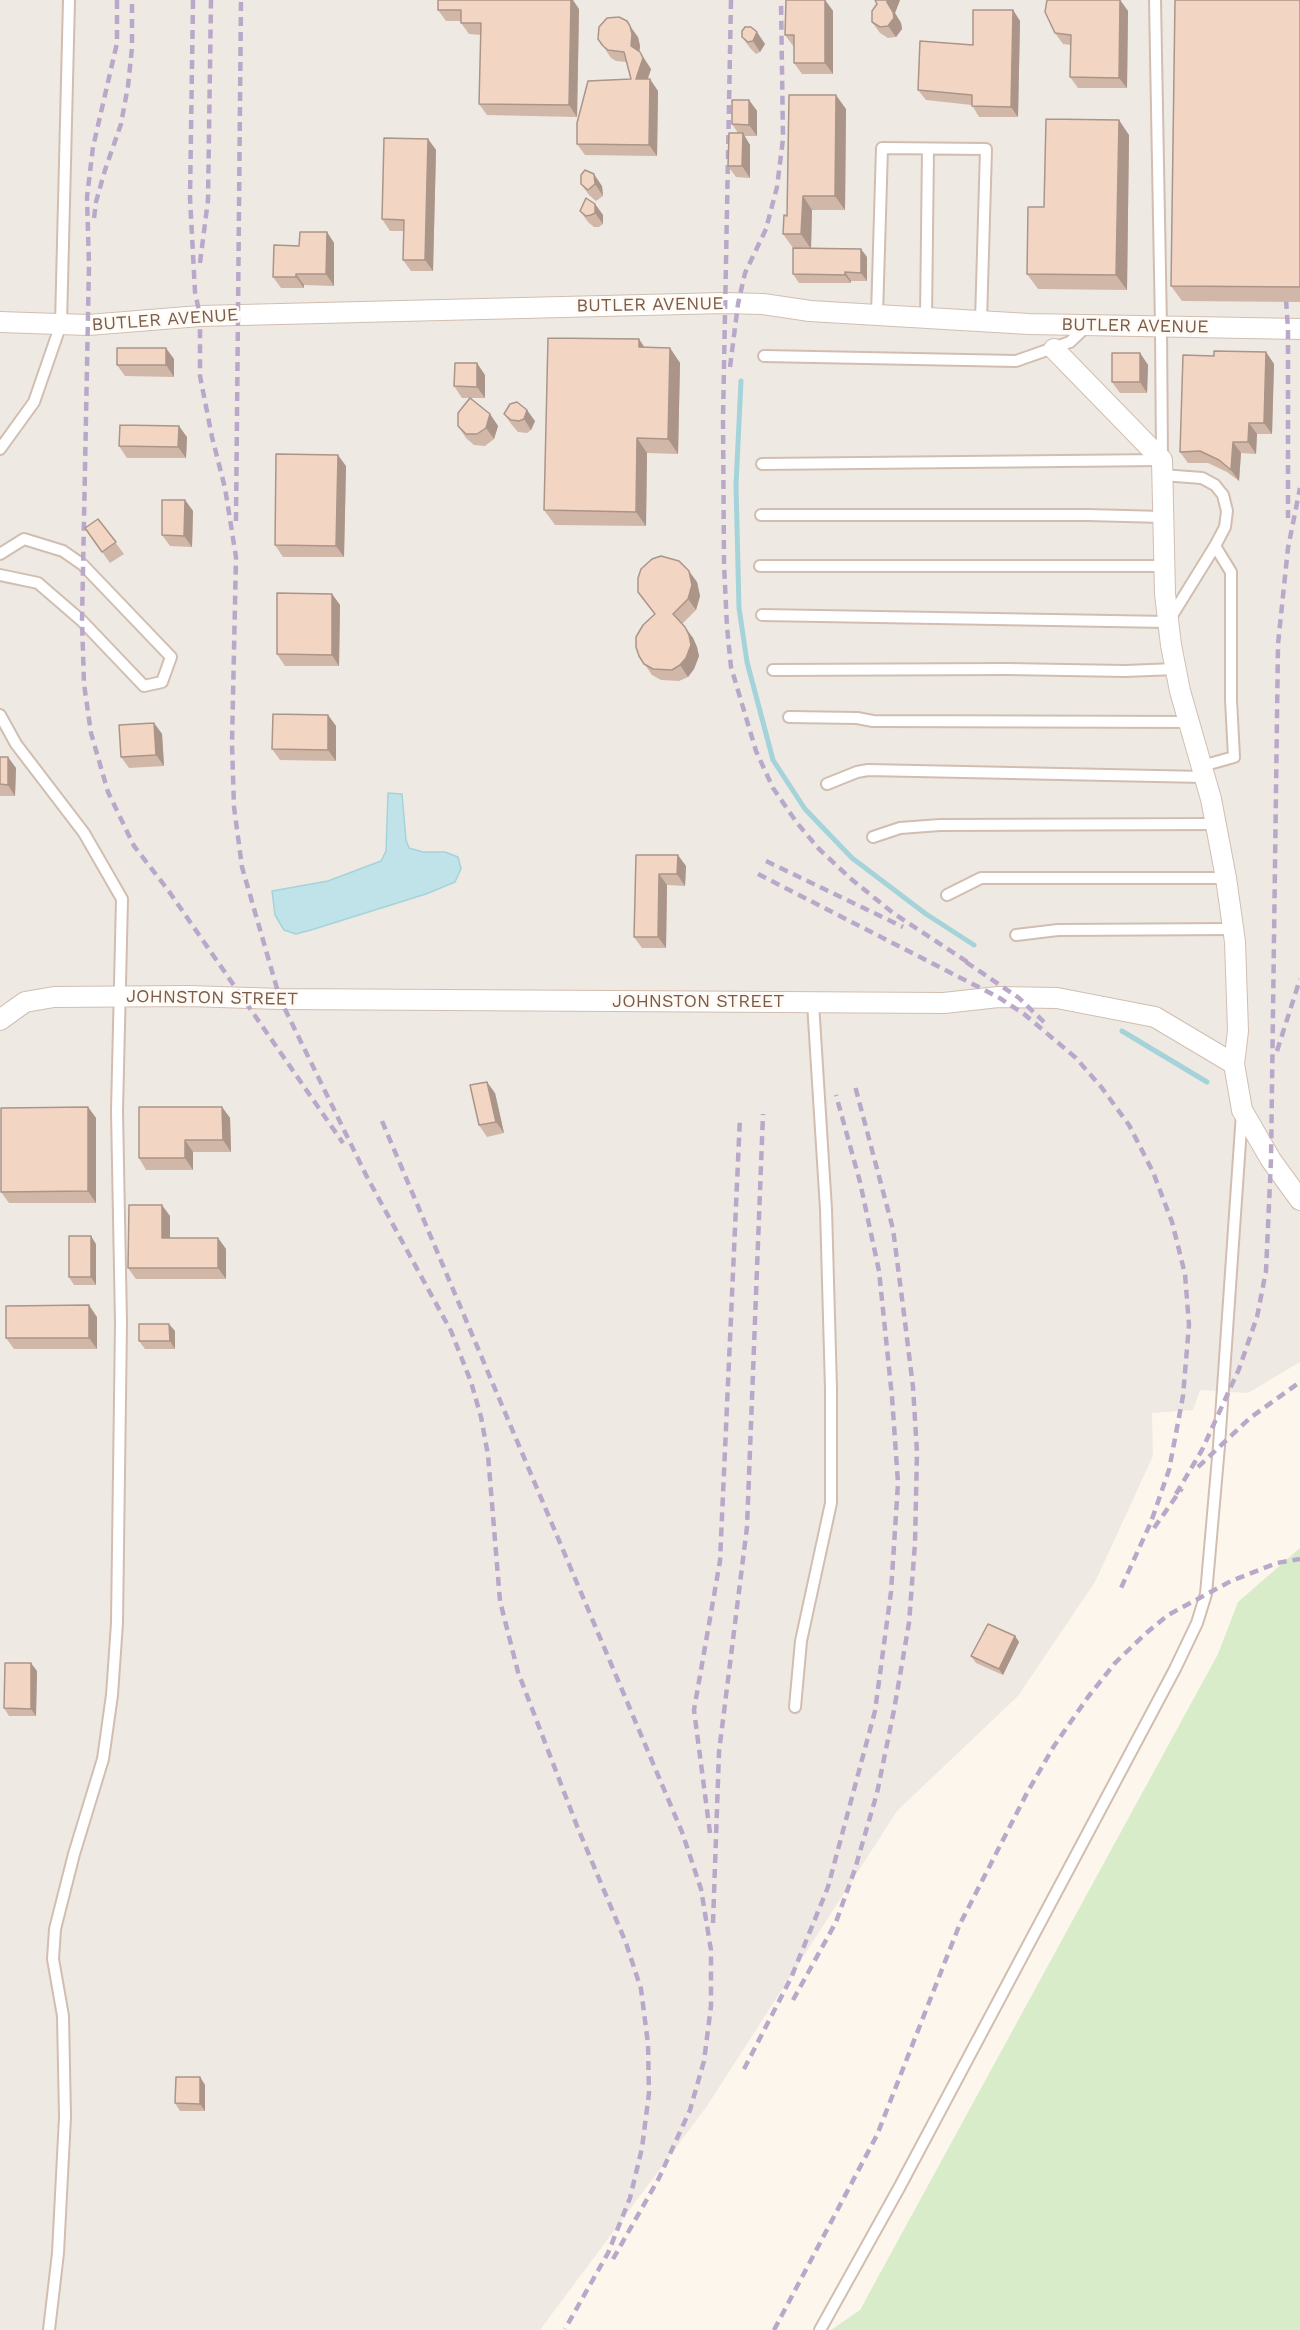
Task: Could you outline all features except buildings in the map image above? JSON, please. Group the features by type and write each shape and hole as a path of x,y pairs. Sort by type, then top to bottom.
{"street":[{"name":"BUTLER AVENUE","path":"0,322 87,325 200,316 724,303 763,304 810,311 981,321 1300,330"},
{"path":"1054,349 1162,467 1164,566 1168,622 1176,669 1216,824 1233,929 1238,1031 1234,1065 1242,1110 1271,1160 1300,1200"},
{"name":"JOHNSTON STREET","path":"0,1020 25,1002 54,997 189,996 241,999 813,1003 944,1003 998,998 1057,998 1155,1017 1234,1065"}],"lane":[{"path":"0,449 34,402 61,324 69,0"},
{"path":"1155,0 1162,467"},
{"path":"877,315 882,148 986,149 981,321"},
{"path":"926,318 928,149"},
{"path":"764,356 1016,361 1070,342 1088,325"},
{"path":"762,464 1162,467 1202,478 1215,485 1223,495 1227,511 1225,527 1215,546 1168,622 762,615"},
{"path":"761,515 1163,517"},
{"path":"0,554 24,539 63,551 83,565 171,657 162,682 144,686 82,621 38,582 0,575"},
{"path":"827,784 868,770 1203,771 1234,757 1231,700 1232,572 1215,546"},
{"path":"760,566 1164,566"},
{"path":"773,670 1125,671 1176,669"},
{"path":"0,715 16,744 84,833 122,899 117,1111 121,1323 117,1623 112,1695 103,1760 74,1854 56,1929 53,1959 63,2016 64,2117 58,2253 49,2330"},
{"path":"789,717 857,718 873,721 1189,722"},
{"path":"873,837 900,828 940,825 1216,824"},
{"path":"947,895 981,878 1226,878"},
{"path":"1016,935 1058,930 1233,929"},
{"path":"795,1707 801,1641 831,1503 831,1389 826,1221 813,1003"},
{"path":"820,2330 905,2178 1175,1669 1197,1623 1206,1594 1219,1446 1242,1110"}],"shaded area":[{"path":"0,0 1300,0 1300,1362 1248,1393 1200,1390 1193,1410 1152,1413 1153,1456 1095,1582 1018,1696 897,1811 707,2106 540,2330 0,2330"}],"green space":[{"path":"1300,1548 1300,2330 831,2330 860,2310 1218,1654 1238,1602"}],"water":[{"path":"388,793 402,794 406,840 409,848 423,852 445,852 458,857 461,869 455,882 426,894 311,930 296,934 284,930 275,915 272,891 328,881 381,861 386,851"}],"waterway":[{"path":"741,381 736,485 739,608 747,662 773,760 805,809 852,858 926,914 974,945"},
{"path":"1122,1031 1207,1082"}],"railway":[{"path":"117,0 117,43 93,147 87,197 89,265 82,621 84,684 91,733 108,792 134,846 168,890 343,1143"},
{"path":"94,218 105,170 121,124 128,86 132,48 132,0"},
{"path":"193,0 190,198 195,292 200,316 200,376 225,488 236,557 232,744 234,807 242,867 280,999 367,1177 451,1331 471,1382 481,1417 488,1455 500,1601 518,1672 577,1826 626,1943 641,1989 648,2044 649,2093 642,2148 630,2198 608,2253 565,2329"},
{"path":"200,263 208,200 211,0"},
{"path":"236,521 241,0"},
{"path":"731,0 723,418 724,564 731,667 756,751 773,788 797,823 819,849 893,913 972,965"},
{"path":"730,367 738,304 745,273 766,229 777,187 783,139 781,0"},
{"path":"1285,285 1288,329 1288,518"},
{"path":"1176,1494 1202,1450 1239,1369 1257,1317 1266,1271 1271,1160 1278,644 1288,548 1300,488"},
{"path":"766,861 903,927"},
{"path":"758,874 998,997 1024,1014 1076,1058 1102,1088 1129,1125 1153,1172 1172,1222 1185,1274 1189,1325 1183,1396 1169,1470 1151,1522 1121,1588"},
{"path":"966,962 1019,998 1044,1022"},
{"path":"1277,1051 1300,979"},
{"path":"793,2000 836,1922 855,1869 877,1793 909,1623 915,1543 917,1452 913,1387 893,1229 855,1086"},
{"path":"744,2069 791,1978 828,1887 875,1711 891,1592 898,1483 879,1271 860,1182 836,1095"},
{"path":"713,1923 719,1752 747,1527 763,1114"},
{"path":"710,1833 694,1710 720,1561 740,1117"},
{"path":"382,1121 682,1832 701,1889 711,1950 711,2006 704,2061 690,2110 659,2178 613,2259"},
{"path":"1198,1467 1250,1418 1300,1382"},
{"path":"1154,1528 1182,1488"},
{"path":"774,2330 877,2135 959,1926 1028,1791 1054,1746 1115,1663 1168,1615 1231,1581 1277,1563 1300,1559"}]}
